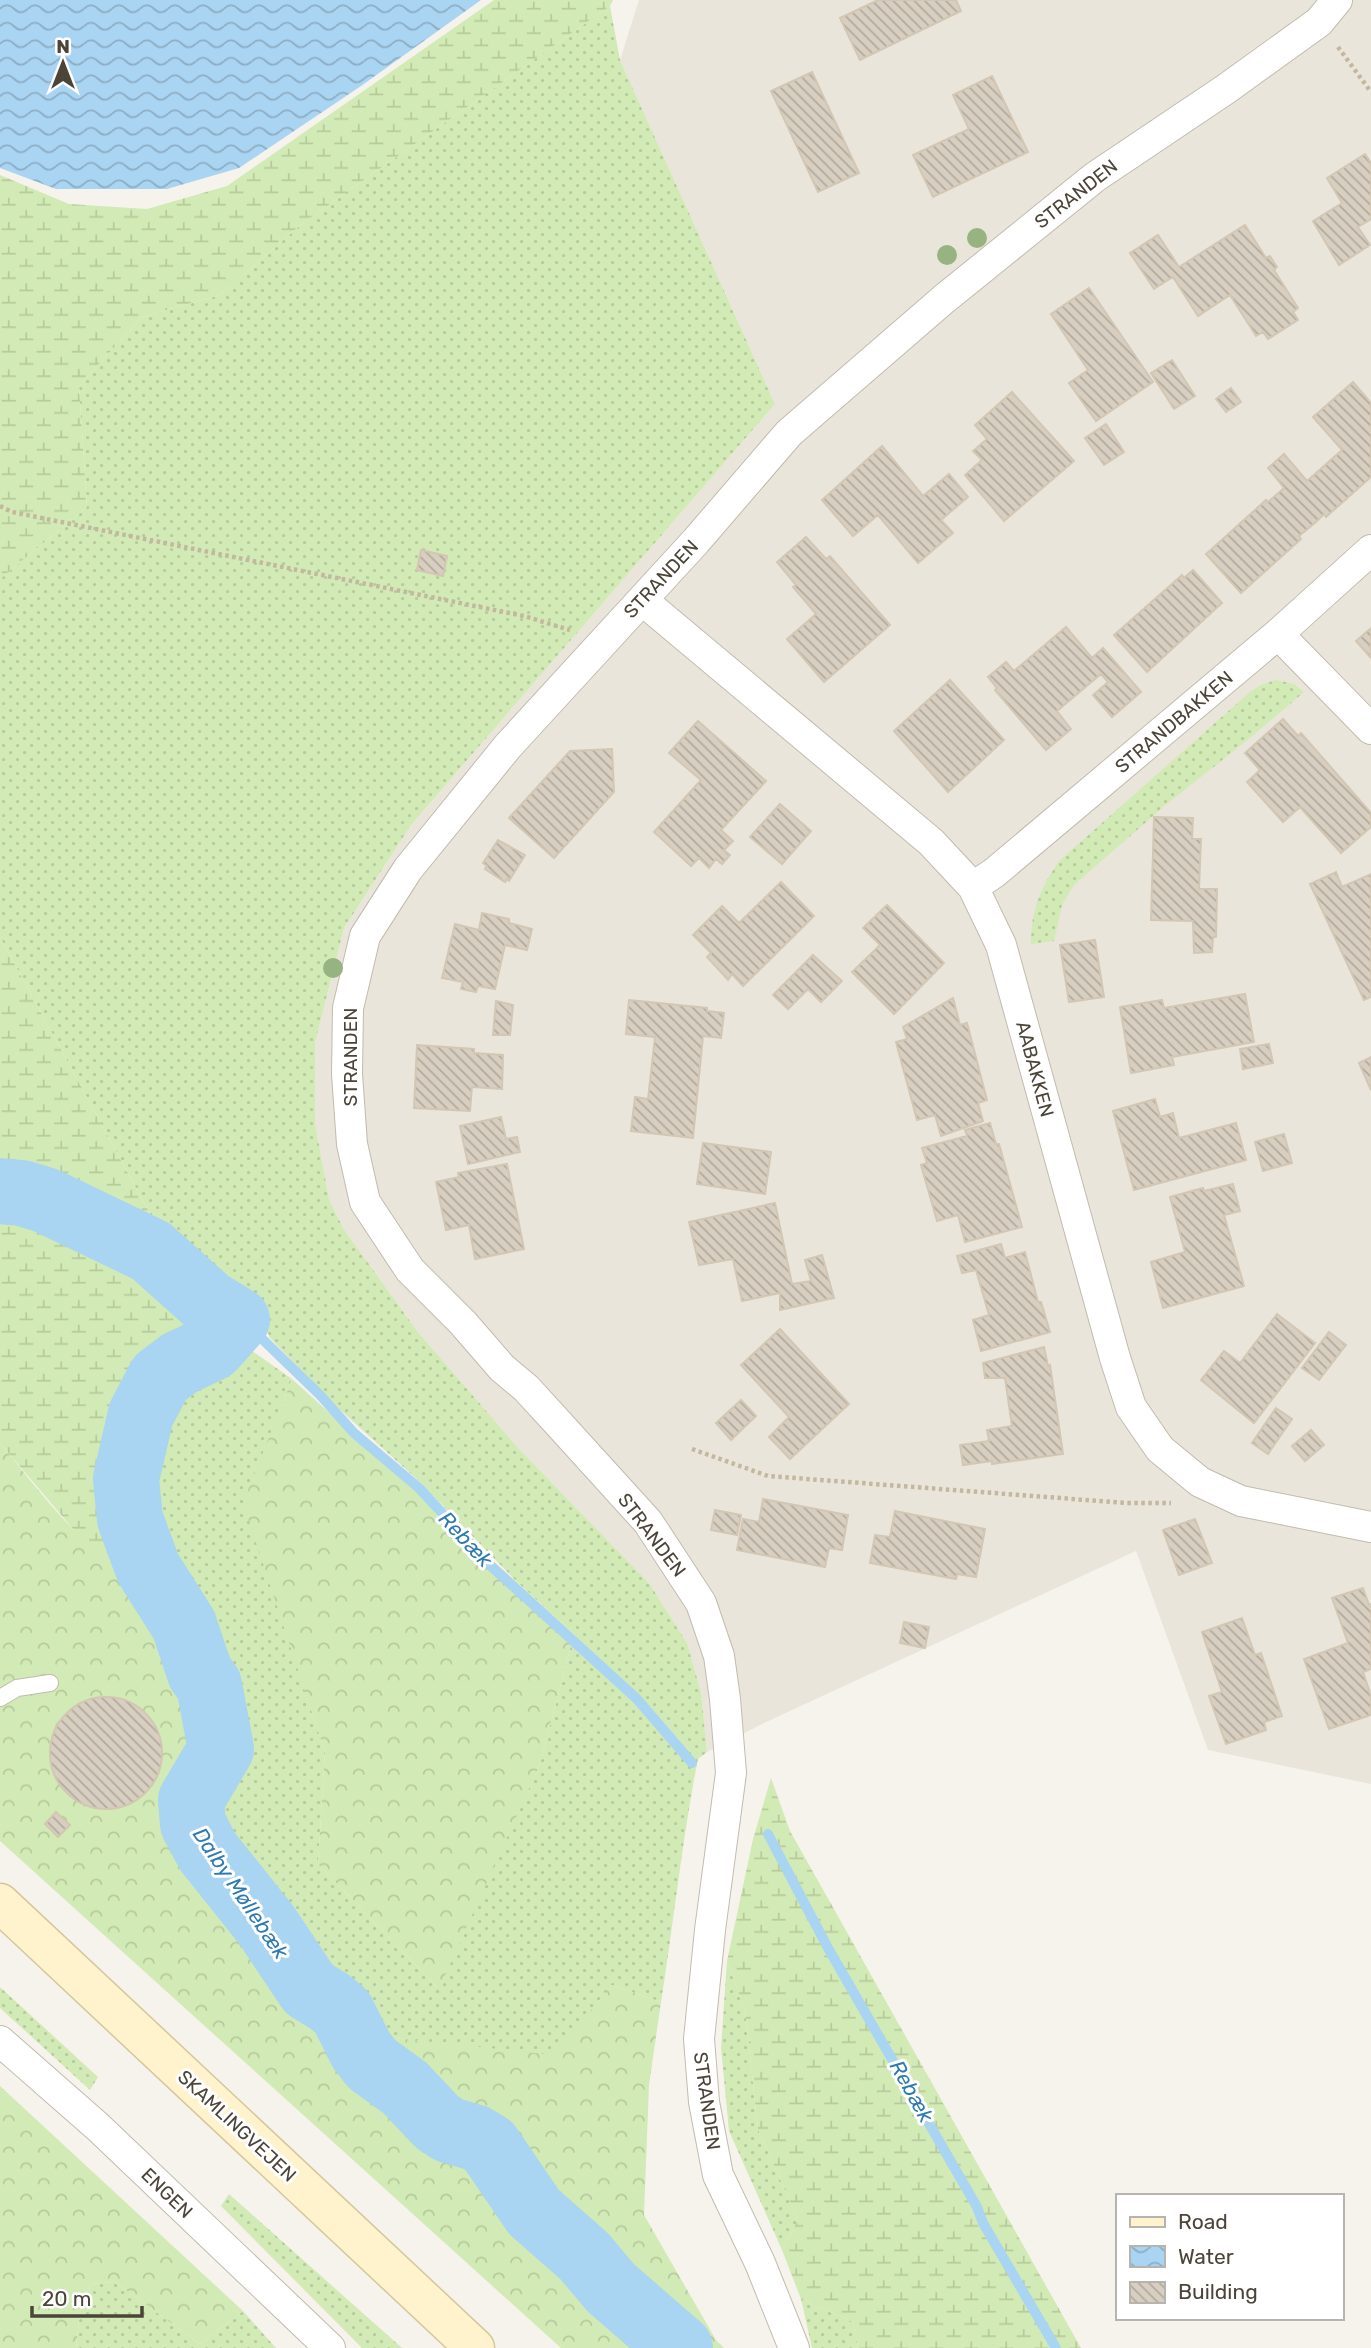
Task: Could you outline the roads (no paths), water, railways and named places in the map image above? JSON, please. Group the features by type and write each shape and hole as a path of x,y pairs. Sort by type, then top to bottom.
{"street":[{"name":"STRANDEN","path":"794,2348 760,2263 718,2175 704,2102 699,2039 731,1773 719,1656 705,1613 648,1522 526,1388 502,1368 463,1323 410,1270 365,1202 352,1144 347,1074 348,1008 365,936 416,859 508,747 789,433 944,299 1095,177 1226,89 1328,11"},
{"name":"STRANDBAKKEN","path":"973,887 994,873 1278,634 1371,550"},
{"name":"AABAKKEN","path":"642,600 931,842 973,887 1001,945 1115,1358 1131,1407 1160,1450 1200,1482 1241,1501 1371,1528"},
{"path":"1278,634 1371,729"},
{"name":"SKAMLINGVEJEN","path":"0,1903 475,2348"},
{"name":"ENGEN","path":"0,2041 98,2127 330,2348"}],"lane":[{"path":"0,1698 17,1688 50,1683"}],"water":[{"path":"0,0 481,0 361,86 239,168 167,189 56,189 0,168"}],"waterway":[{"name":"Dalby Møllebæk","path":"0,1191 22,1193 45,1200 151,1251 209,1303 237,1320 212,1348 180,1363 160,1378 141,1414 126,1479 130,1519 148,1568 184,1625 200,1673 209,1685 221,1749 191,1800 193,1824 208,1852 267,1926 309,1989 342,2012 361,2050 372,2064 405,2088 437,2122 449,2130 476,2138 489,2146 534,2212 584,2256 611,2288 680,2348"},
{"name":"Rebæk","path":"237,1320 252,1329 320,1395 354,1433 419,1488 492,1567 637,1699 692,1763"},
{"name":"Rebæk","path":"768,1834 828,1948 1056,2348"}]}
